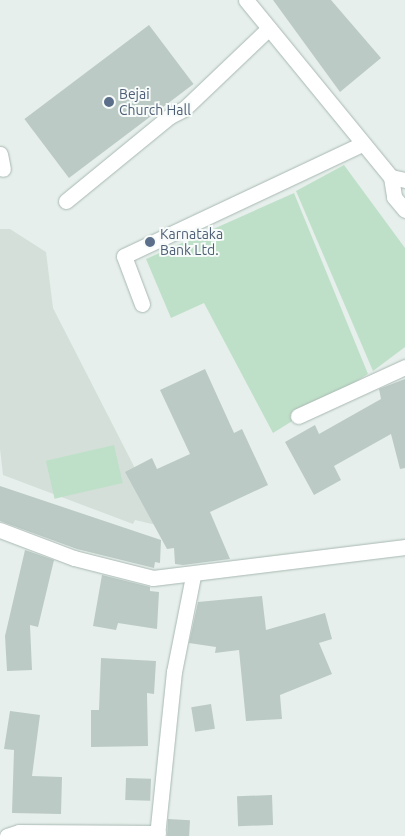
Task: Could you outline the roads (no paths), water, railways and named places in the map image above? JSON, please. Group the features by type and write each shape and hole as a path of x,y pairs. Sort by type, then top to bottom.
{"street":[{"path":"246,0 362,144 398,179 394,197 405,210"},
{"path":"66,201 170,116 184,109 269,28"},
{"path":"142,304 124,256 362,144"},
{"path":"298,416 405,367"},
{"path":"0,530 74,558 152,578 193,576 405,547"},
{"path":"7,836 19,832 157,835 174,672 193,576"}],"place":[{"name":"Bejai Church Hall","path":"109,102"},
{"name":"Karnataka Bank Ltd.","path":"150,242"}]}
